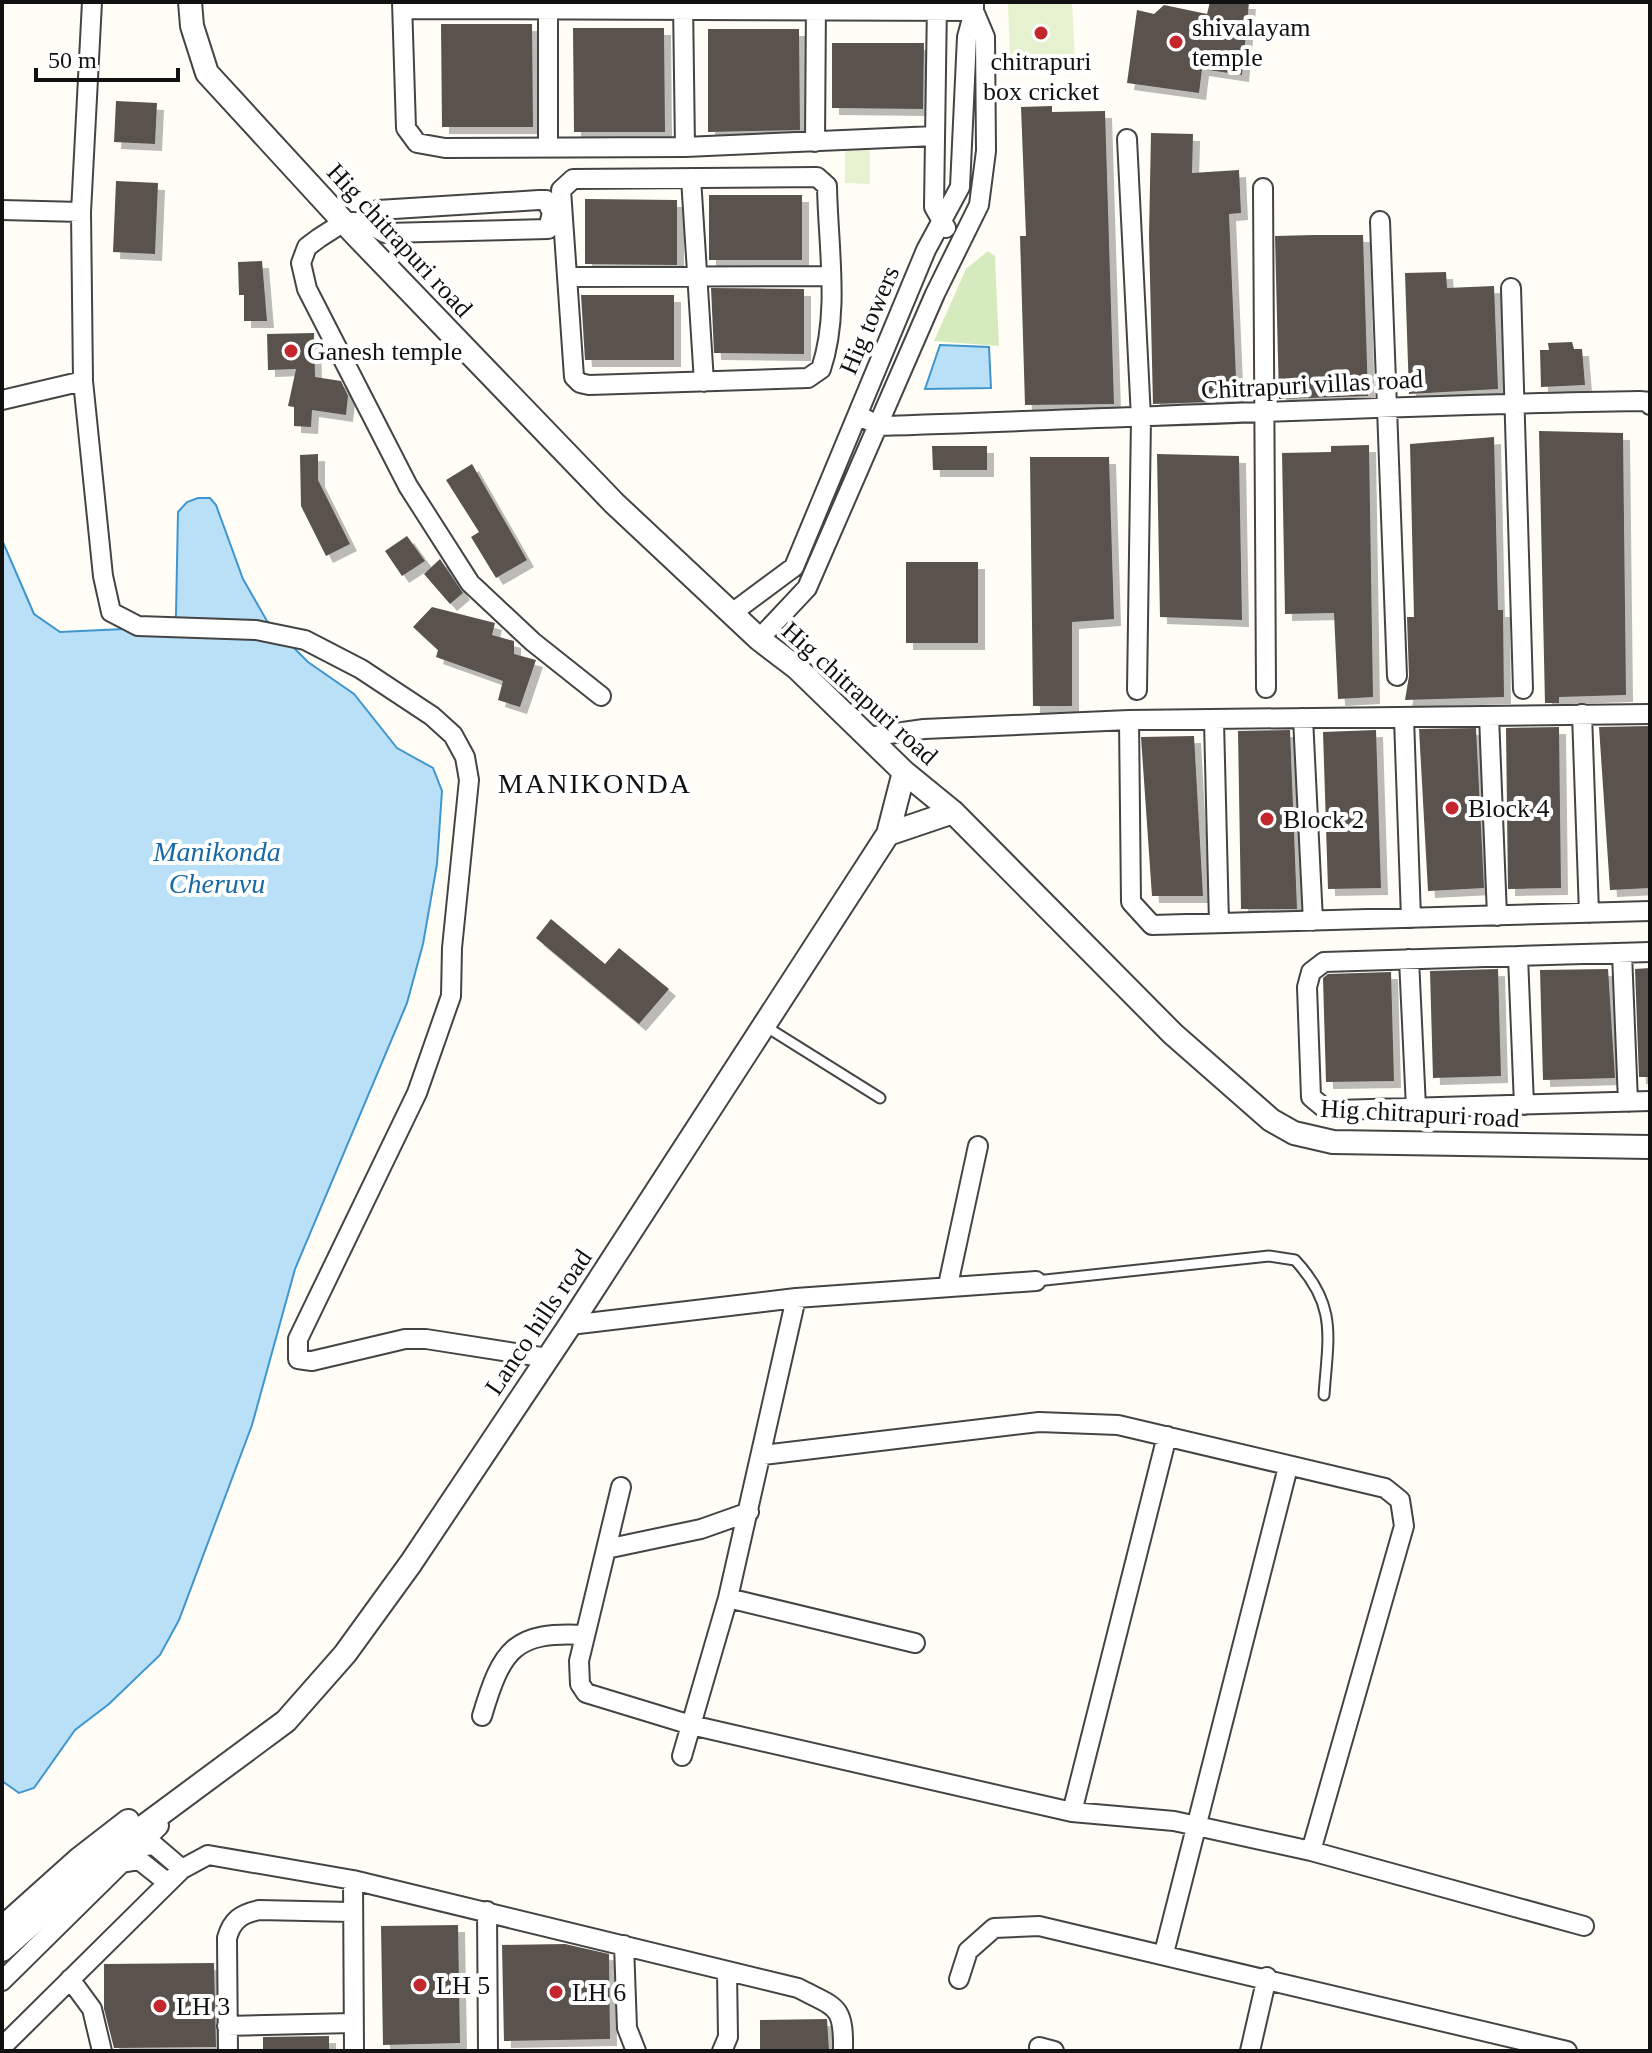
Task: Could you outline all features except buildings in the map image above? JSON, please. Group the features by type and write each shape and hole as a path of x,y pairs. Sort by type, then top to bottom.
{"street":[{"path":"92,2 81,212 83,381 103,576 111,612 138,626 256,630 305,640 368,673 432,716 453,735 468,767 451,996 417,1093 298,1339 298,1359 312,1361 405,1339 548,1358"},
{"name":"Hig chitrapuri road","path":"190,2 192,26 207,73 355,222 614,503 759,639 797,668 904,772 953,812 1173,1034 1271,1120 1294,1133 1333,1142 1650,1147"},
{"path":"759,639 807,588 955,252 979,205 986,151 985,37 974,7 402,5 406,128 417,143 445,148 685,147 935,136"},
{"path":"548,5 548,147"},
{"path":"683,5 685,147"},
{"path":"815,142 816,6"},
{"path":"937,6 934,207 943,220 955,252"},
{"name":"Hig towers","path":"732,613 794,567 926,250 960,187 967,37 974,7"},
{"path":"1127,139 1141,418 1137,690"},
{"path":"817,177 827,186 831,340 821,369 808,378 580,383 574,377 567,277 557,213 561,190 573,179 691,178 817,177"},
{"path":"691,178 704,382"},
{"path":"1263,188 1266,688"},
{"path":"557,213 546,200 378,210 307,247 301,263 307,289 408,486 470,583 533,642 601,696"},
{"path":"2,210 81,212"},
{"path":"355,222 385,233 548,229 557,213"},
{"path":"1380,221 1390,406 1397,676"},
{"path":"567,277 829,276"},
{"path":"1511,288 1523,689"},
{"path":"2,400 83,381"},
{"name":"Chitrapuri villas road","path":"879,426 1390,406 1650,404"},
{"path":"858,415 879,426"},
{"path":"1582,714 1589,913"},
{"path":"868,737 924,729 1129,720 1650,714"},
{"path":"1489,716 1497,916"},
{"path":"1303,718 1313,921"},
{"path":"1404,718 1411,918"},
{"path":"1129,720 1131,902 1152,925 1650,911"},
{"path":"1214,721 1219,923"},
{"name":"Lanco hills road","path":"183,1797 211,1780 286,1721 317,1688 411,1563 570,1325 888,834 904,772"},
{"path":"888,834 953,812"},
{"path":"1650,952 1324,962 1311,972 1307,987 1311,1097 1323,1107 1416,1108 1650,1101"},
{"path":"1622,953 1628,1102"},
{"path":"1518,956 1524,1105"},
{"path":"1409,959 1416,1108"},
{"path":"948,1285 978,1146"},
{"path":"570,1325 796,1298 1036,1281"},
{"path":"682,1756 728,1598 763,1455 796,1298"},
{"path":"763,1455 1039,1422 1118,1425 1385,1488 1400,1500 1405,1513 1404,1526 1311,1851"},
{"path":"1072,1812 1167,1436"},
{"path":"1164,1953 1194,1825 1288,1467"},
{"path":"621,1487 585,1635 579,1675 586,1693 691,1725 1072,1812 1194,1825 1311,1851 1584,1926"},
{"path":"606,1549 701,1529 749,1512"},
{"path":"728,1598 915,1643"},
{"path":"482,1716 508,1655 520,1642 546,1634 585,1635"},
{"path":"2,1928 79,1859 152,1802 183,1797"},
{"path":"5,1959 128,1838 183,1797"},
{"path":"5,1959 122,1863 159,1826"},
{"path":"137,1847 154,1845 182,1869"},
{"path":"2,2047 182,1869 208,1855 353,1880 798,1988 834,2007 842,2017 843,2051"},
{"path":"122,1863 139,1860 168,1883"},
{"path":"353,1880 354,2051"},
{"path":"228,2051 227,1938 231,1925 244,1913 259,1910 351,1912"},
{"path":"487,1911 488,2051"},
{"path":"959,1979 976,1941 994,1928 1008,1925 1065,1930 1567,2051"},
{"path":"624,1945 627,2028 636,2051"},
{"path":"722,2051 728,2037 727,1971"},
{"path":"1250,2051 1267,1977"},
{"path":"70,1979 92,2009 102,2051"},
{"path":"227,2026 353,2023"}],"lane":[{"path":"765,1026 880,1098"},
{"path":"1036,1281 1269,1256 1295,1260 1325,1303 1328,1331 1324,1395"}],"green space":[{"name":"chitrapuri box cricket","path":"1008,2 1072,2 1075,64 1010,64"},
{"path":"870,146 870,184 845,183 845,148"},
{"path":"988,251 995,256 999,346 934,341 966,269"}],"water":[{"path":"940,345 989,347 991,388 925,389"},
{"name":"Manikonda Cheruvu","path":"210,498 216,505 243,579 267,621 308,662 354,694 397,748 433,768 442,791 437,864 423,944 407,1003 295,1269 252,1425 179,1620 160,1655 109,1704 75,1730 34,1788 19,1793 2,1781 2,540 34,614 60,632 166,627 172,625 176,615 178,512 187,502"}],"place":[{"name":"chitrapuri box cricket","path":"1041,33"},
{"name":"shivalayam temple","path":"1176,42"},
{"name":"Ganesh temple","path":"291,351"},
{"name":"Block 4","path":"1452,808"},
{"name":"Block 2","path":"1267,819"},
{"name":"LH 5","path":"420,1985"},
{"name":"LH 6","path":"556,1992"},
{"name":"LH 3","path":"160,2006"}],"district":[{"name":"MANIKONDA","path":"595,783"}]}
